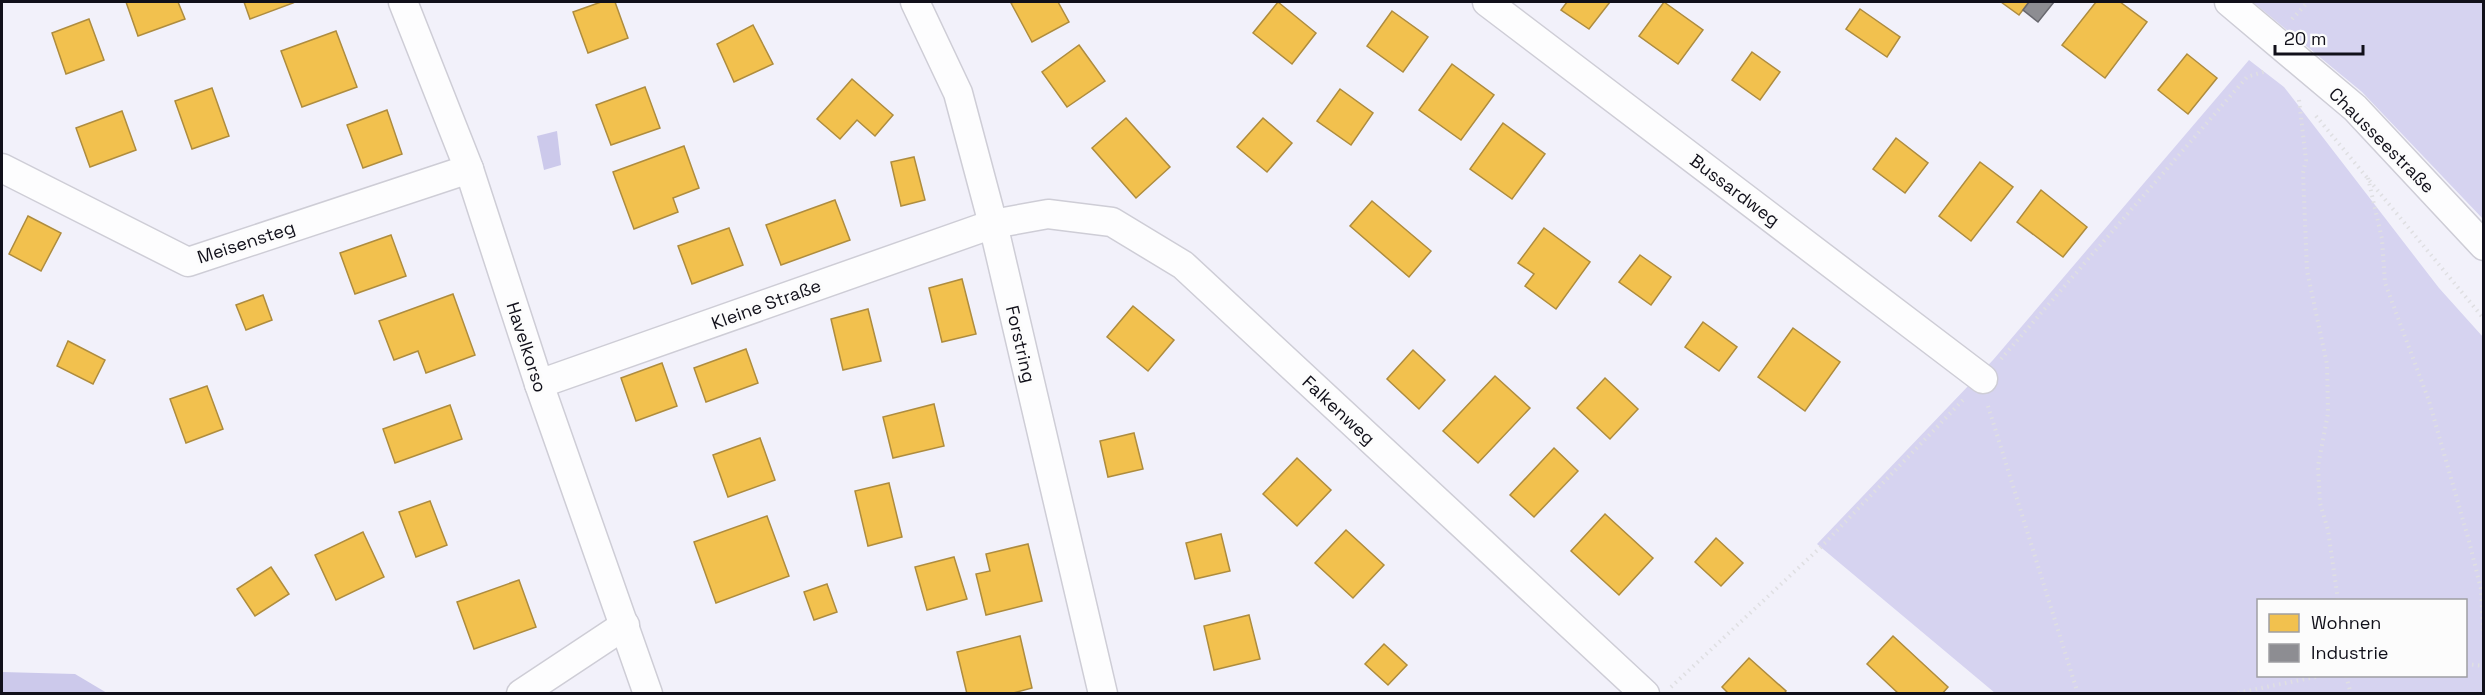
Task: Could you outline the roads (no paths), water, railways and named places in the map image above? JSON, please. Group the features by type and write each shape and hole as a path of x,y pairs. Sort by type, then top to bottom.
{"street":[{"name":"Havelkorso","path":"403,2 469,169 539,384 648,693"},
{"name":"Forstring","path":"915,2 958,93 993,224 1103,693"},
{"name":"Bussardweg","path":"1487,2 1983,379"},
{"name":"Chausseestraße","path":"2229,2 2355,108 2484,246"},
{"name":"Meisensteg","path":"2,168 188,262 469,169"},
{"name":"Falkenweg","path":"993,224 1048,214 1112,222 1183,265 1645,693"},
{"name":"Kleine Straße","path":"539,384 993,224"},
{"path":"521,693 625,625"}],"water":[{"path":"557,131 561,165 544,170 537,136"},
{"path":"2,672 75,674 107,693 2,693"}]}
